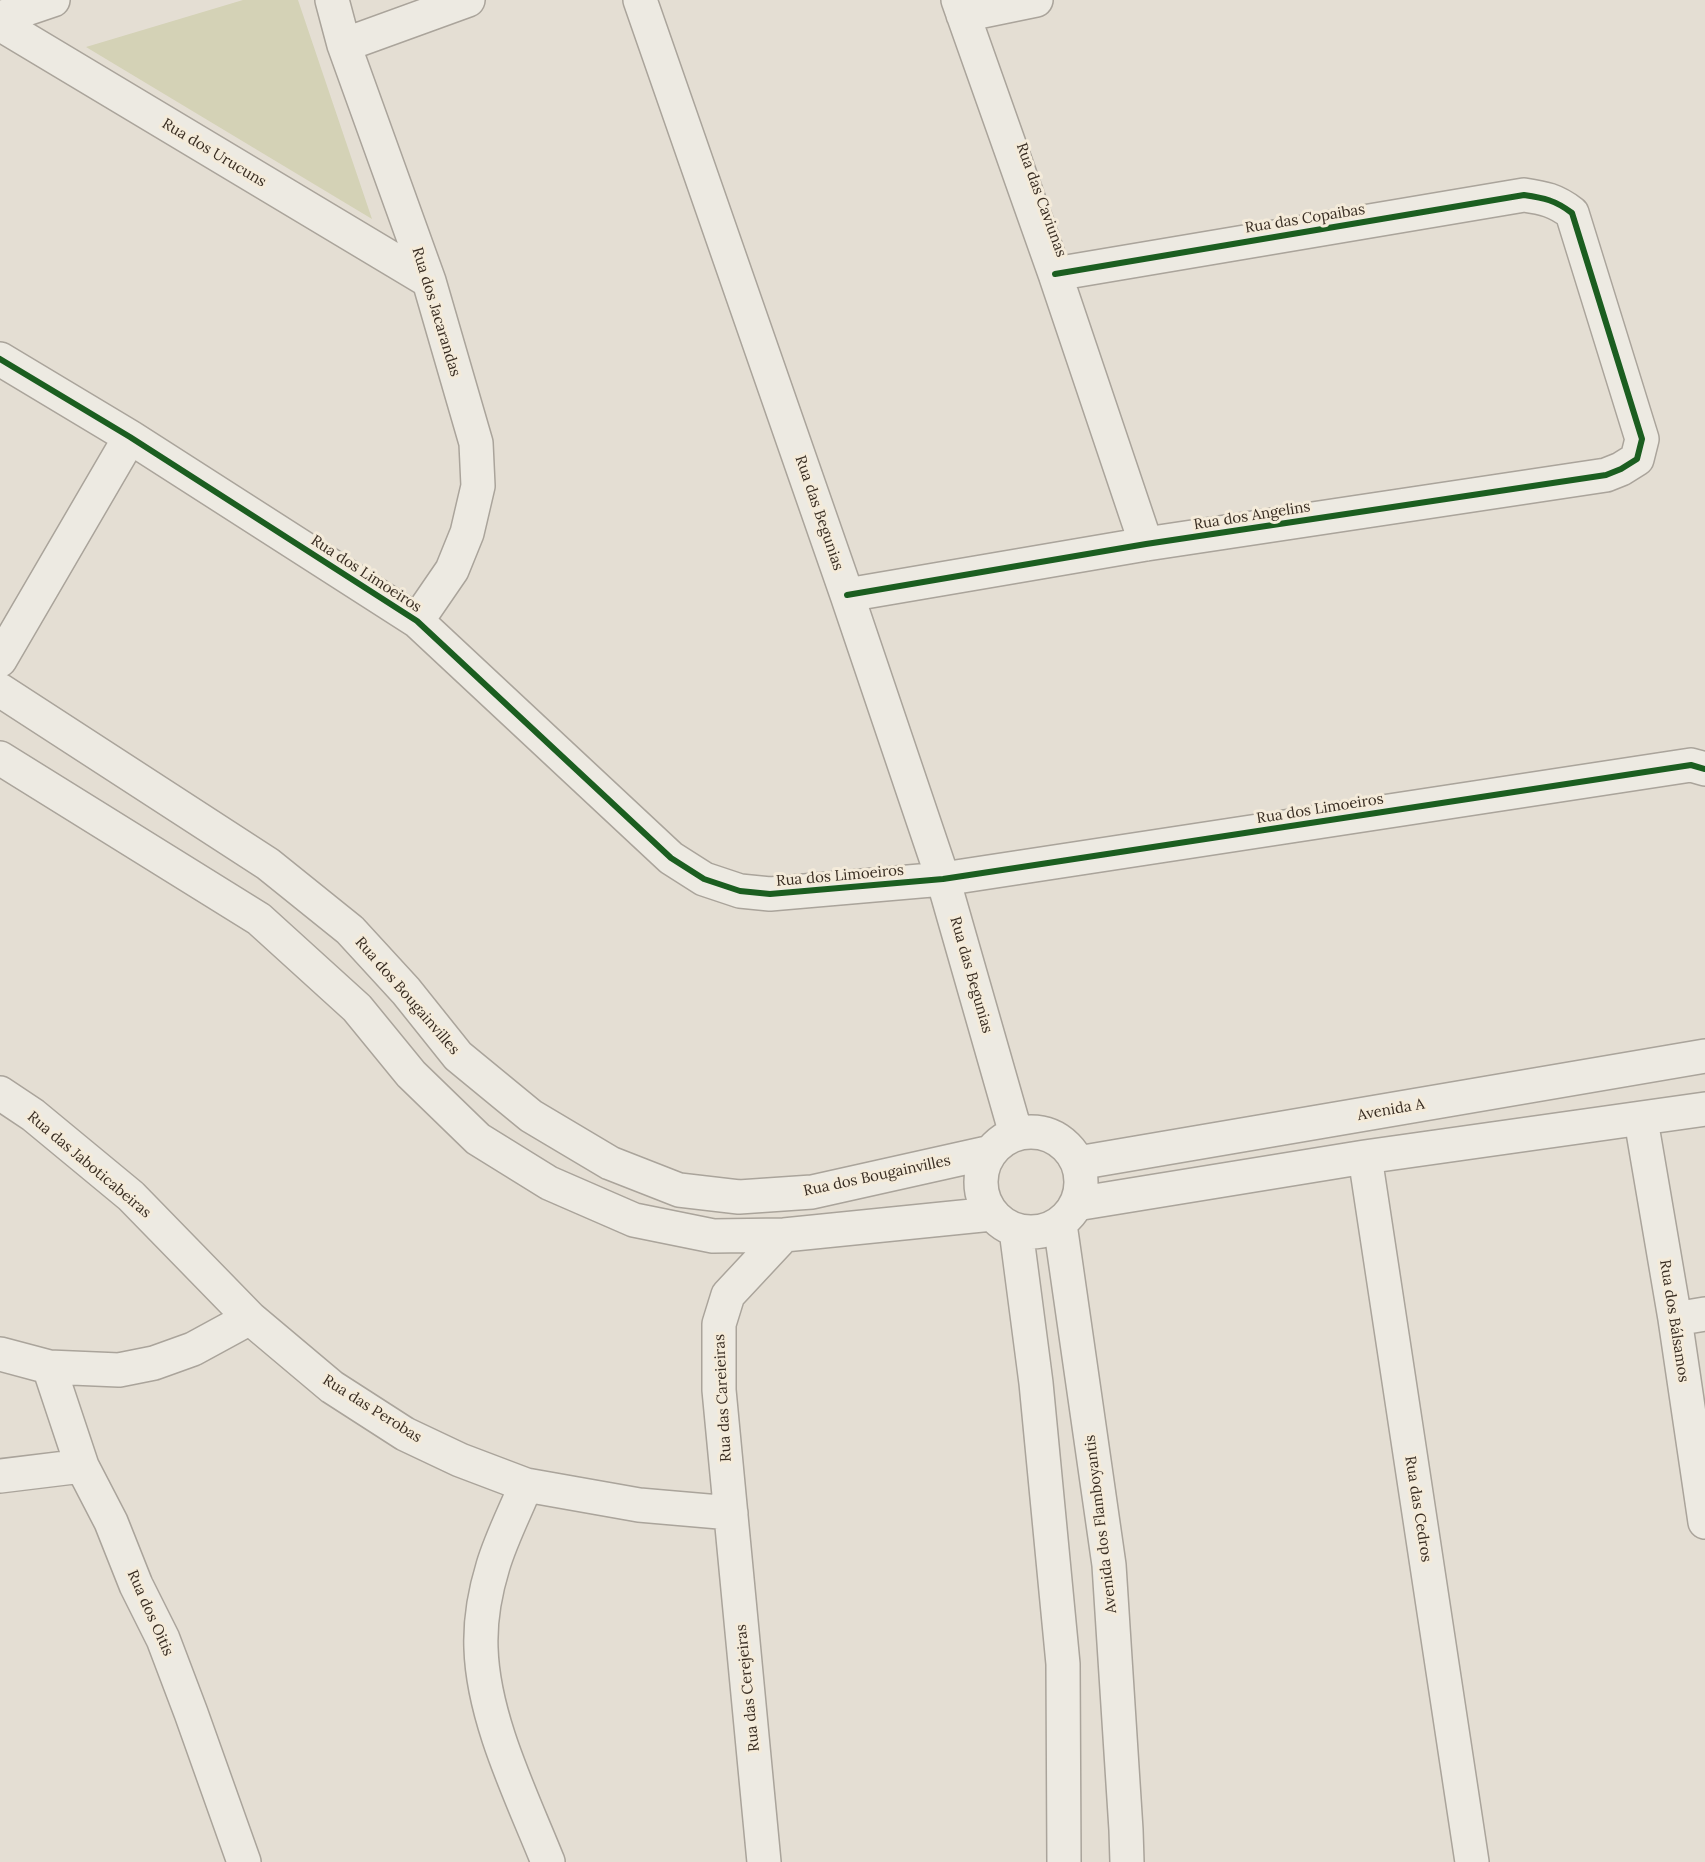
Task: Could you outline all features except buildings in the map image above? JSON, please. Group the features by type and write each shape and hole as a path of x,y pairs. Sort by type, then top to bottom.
{"street":[{"path":"0,18 53,0"},
{"name":"Rua dos Jacarandas","path":"332,0 345,45 429,281 476,443 478,486 467,533 452,570 417,621"},
{"path":"345,45 468,0"},
{"name":"Rua das Begunias","path":"640,0 943,879 1004,1143"},
{"path":"960,8 1036,0"},
{"name":"Rua das Caviunas","path":"960,8 1055,274 1146,544"},
{"name":"Rua dos Urucuns","path":"0,24 429,281"},
{"name":"Rua das Copaibas","path":"1055,274 1524,195 1547,198 1560,203 1572,213 1642,439"},
{"name":"Rua dos Limoeiros","path":"0,359 130,437 417,621 672,858 704,879 740,891 770,894 943,879 1690,765 1705,769"},
{"path":"0,660 130,437"},
{"name":"Rua dos Angelins","path":"847,595 1146,544 1606,475 1637,459 1642,439"},
{"name":"Rua dos Bougainvilles","path":"0,690 268,864 350,930 406,991 458,1056 531,1116 610,1163 679,1190 739,1197 812,1192 1004,1143"},
{"path":"0,758 259,919 357,1008 411,1074 478,1139 549,1183 634,1220 713,1236 784,1235 1004,1222 1031,1232 1038,1231 1068,1214 1365,1157 1641,1120 1705,1109"},
{"name":"Avenida A","path":"1078,1163 1705,1056"},
{"name":"Rua das Jaboticabeiras","path":"0,1093 33,1116 131,1197 250,1318"},
{"name":"Rua dos Bálsamos","path":"1641,1120 1690,1317 1705,1522"},
{"path":"1064,1862 1063,1664 1036,1383 1004,1222 985,1203 981,1176 984,1163 1004,1143 1031,1131 1059,1140 1070,1150 1078,1163"},
{"name":"Rua das Cedros","path":"1365,1157 1472,1862"},
{"name":"Avenida dos Flamboyantis","path":"1078,1163 1082,1177 1081,1191 1068,1214 1109,1564 1126,1830 1126,1862"},
{"name":"Rua das Careieiras","path":"731,1513 719,1390 719,1324 728,1295 784,1235"},
{"path":"0,1354 49,1367 119,1370 154,1363 193,1349 250,1318"},
{"name":"Rua das Perobas","path":"250,1318 332,1387 405,1434 460,1460 526,1485 639,1506 731,1513"},
{"name":"Rua dos Oitis","path":"49,1367 82,1466 111,1522 136,1585 163,1639 244,1862"},
{"path":"0,1476 82,1466"},
{"path":"526,1485 493,1566 483,1611 481,1648 486,1687 498,1736 548,1862"},
{"name":"Rua das Cerejeiras","path":"731,1513 764,1862"}],"shaded area":[{"path":"243,0 298,0 372,219 86,47"}],"cycle path":[{"path":"847,595 1146,544 1606,475 1637,459 1642,439 1572,213 1549,200 1524,195 1055,274"},
{"path":"0,359 130,437 417,621 671,858 704,879 740,891 770,894 943,879 1691,765 1705,769"}]}
